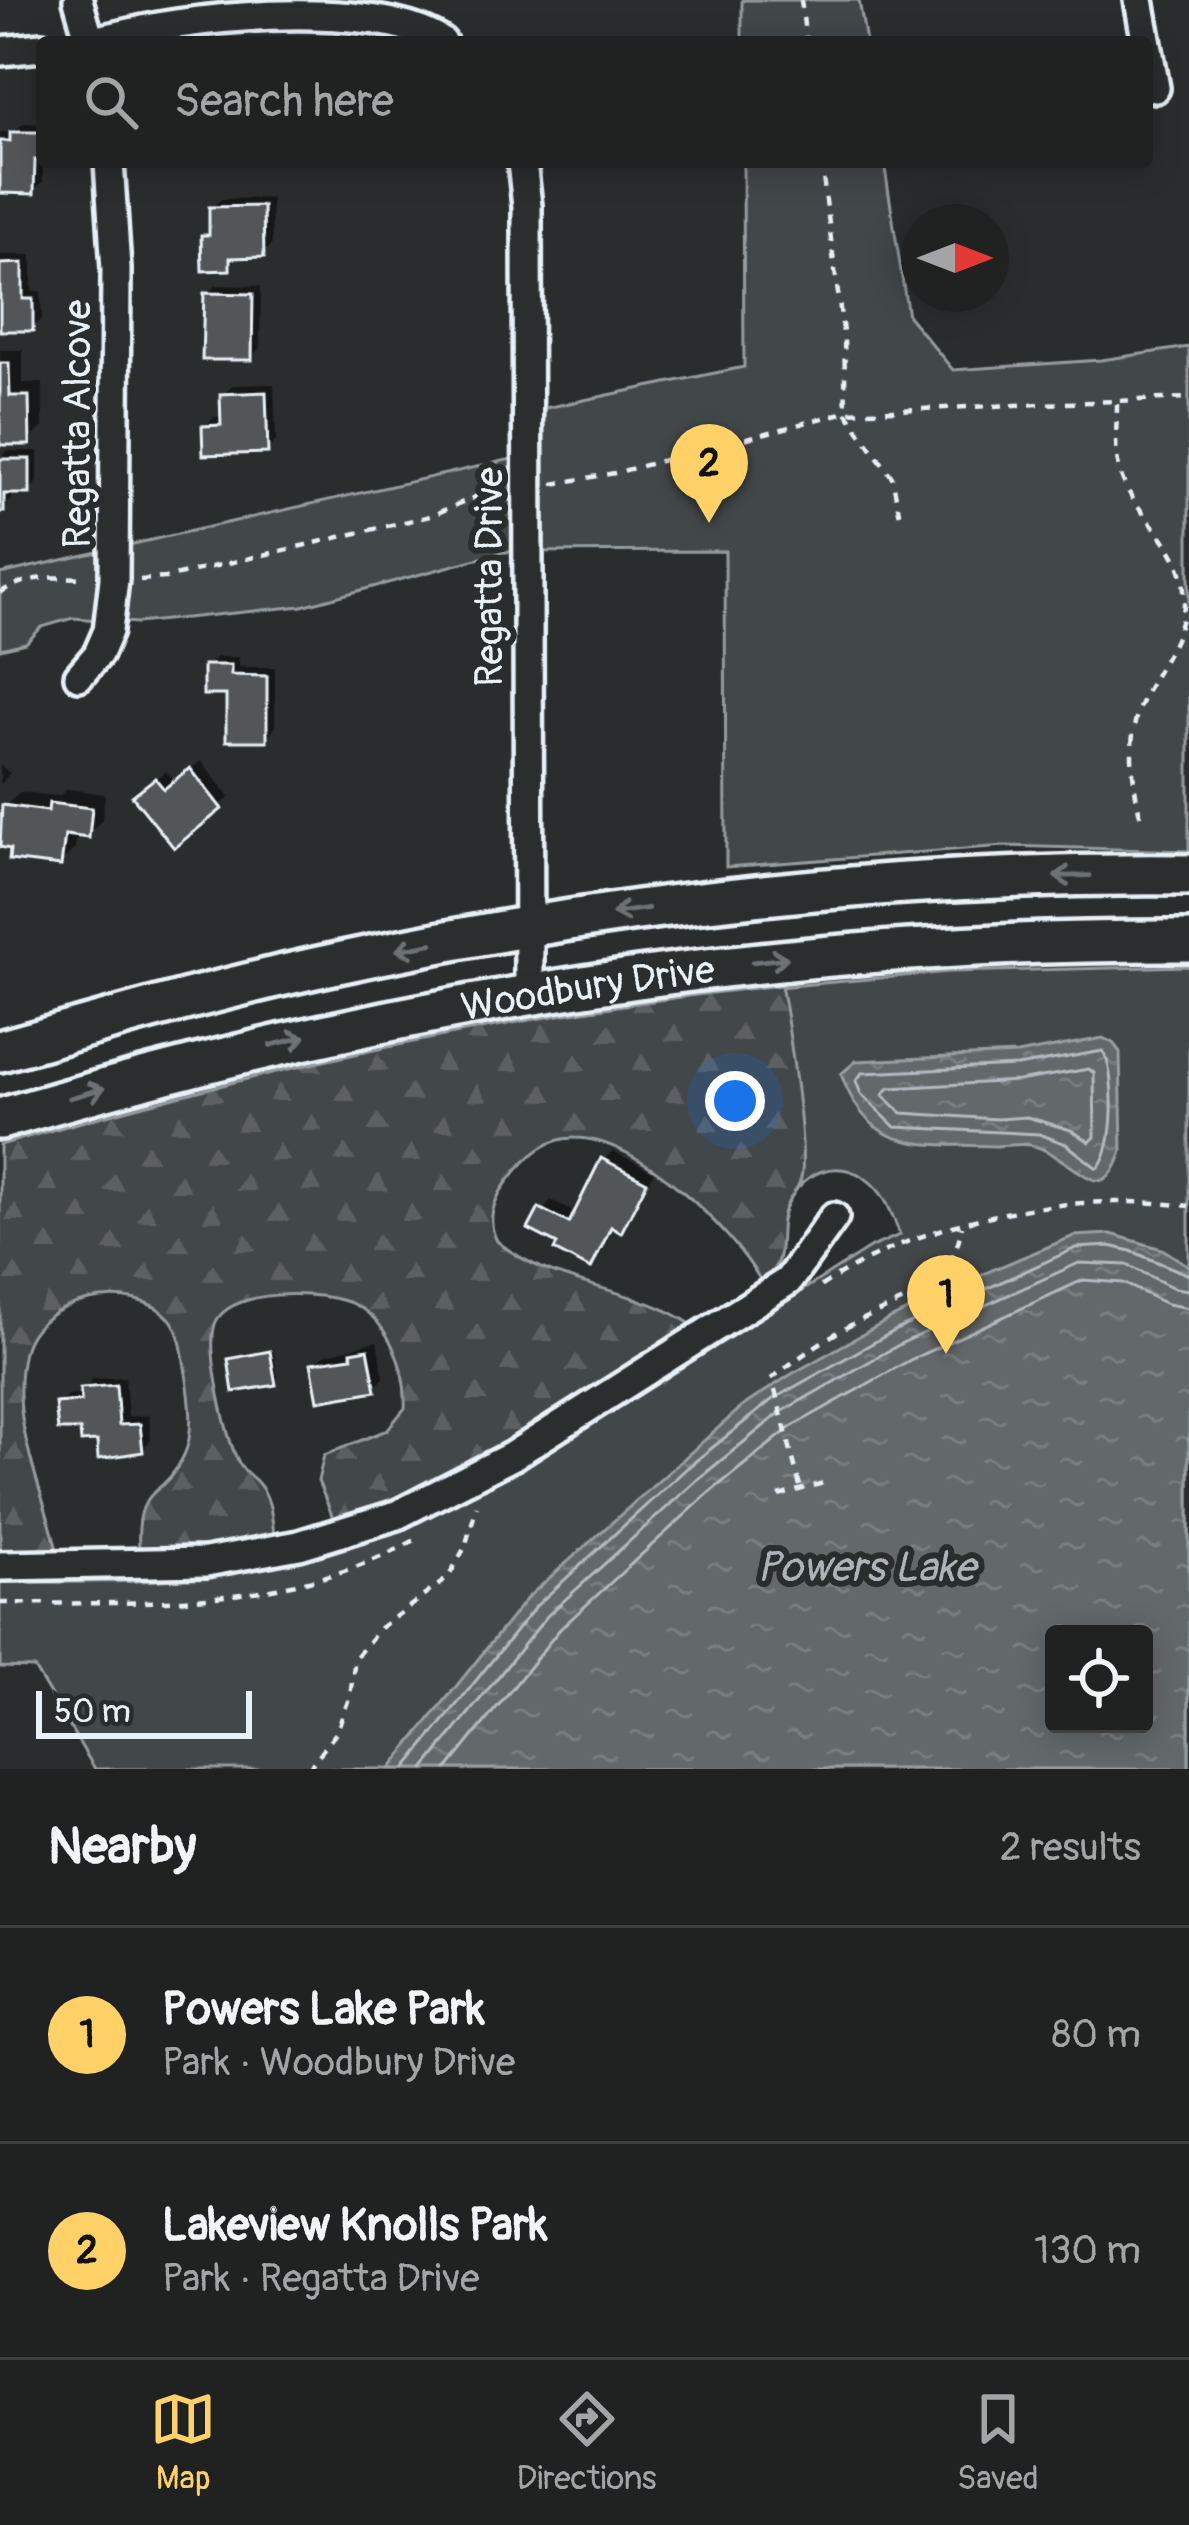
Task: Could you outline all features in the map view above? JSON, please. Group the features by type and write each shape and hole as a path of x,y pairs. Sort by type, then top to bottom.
{"main road":[{"name":"Woodbury Drive","path":"0,1051 290,974 529,927 694,903 867,886 1022,877 1189,875"},
{"name":"Woodbury Drive","path":"0,1118 304,1036 530,992 693,969 888,950 1189,941"}],"street":[{"path":"78,0 87,36"},
{"path":"1139,0 1146,36"},
{"path":"116,36 178,23 358,16 399,23 428,36"},
{"path":"0,51 36,48"},
{"path":"1153,77 1155,88"},
{"name":"Regatta Alcove","path":"80,676 98,654 108,631 114,579 116,268 109,168"},
{"name":"Regatta Drive","path":"523,168 530,992"},
{"path":"0,1566 158,1565 230,1558 321,1540 397,1514 512,1456 788,1281 834,1217"}],"path":[{"path":"801,0 805,36"},
{"path":"822,168 844,340 846,412 892,477 900,516"},
{"path":"551,484 615,473 846,412 1189,398"},
{"path":"1117,404 1116,457 1123,482 1180,566 1184,592 1178,640 1142,701 1134,733 1132,773 1141,820"},
{"path":"140,580 430,516 500,491"},
{"path":"0,593 17,581 89,578"},
{"path":"771,1379 848,1327 921,1294 950,1266 962,1226"},
{"path":"775,1390 801,1490"},
{"path":"779,1496 823,1483"},
{"path":"308,1769 336,1733 350,1696 356,1658 380,1628 448,1578 465,1547 477,1506"}],"green space":[{"path":"742,0 859,0 865,36 742,36"},
{"path":"743,168 885,168 901,271 901,312 907,312 953,370 1101,360 1189,347 1189,851 1005,846 726,867 725,551 503,552 302,606 137,623 73,618 42,627 26,643 0,649 0,574 525,456 526,412 744,367"},
{"path":"1189,966 1189,1769 95,1769 34,1668 0,1667 0,1582 204,1577 272,1567 369,1540 504,1477 871,1247 900,1235 878,1190 850,1171 822,1171 809,1178 789,1201 783,1217 696,994 949,972"},
{"path":"781,985 802,1167 783,1214 778,1259 761,1281 706,1213 627,1153 575,1138 545,1145 514,1173 499,1195 492,1218 497,1241 543,1268 645,1302 692,1325 475,1459 334,1520 318,1481 324,1455 387,1430 405,1408 394,1349 378,1323 341,1300 277,1295 235,1305 221,1314 214,1328 216,1376 234,1451 266,1495 274,1535 139,1550 141,1513 176,1470 190,1436 189,1393 179,1338 171,1320 135,1300 112,1297 67,1307 32,1333 20,1377 23,1427 57,1550 0,1550 0,1145 193,1092 387,1047 582,1011"}],"water":[{"path":"1103,1038 1120,1052 1122,1150 1113,1172 1102,1180 1030,1145 943,1145 900,1139 867,1119 841,1074 856,1061 1017,1054"},
{"name":"Powers Lake","path":"1111,1234 1162,1249 1189,1266 1189,1769 390,1769 527,1598 743,1406 890,1319 1074,1236"}],"building":[{"path":"10,132 36,132 34,194 0,193 0,141 10,141"},
{"path":"263,206 264,257 230,258 230,270 202,271 201,235 209,235 209,207"},
{"path":"23,263 23,299 33,299 33,331 0,331 0,264"},
{"path":"204,293 253,294 252,360 202,360"},
{"path":"0,363 9,363 10,396 29,396 30,445 0,445"},
{"path":"266,392 268,453 203,455 202,426 221,425 220,394"},
{"path":"0,459 30,459 30,494 4,494 4,512 0,512"},
{"path":"203,665 231,665 231,675 267,676 267,741 226,741 226,695 203,695"},
{"path":"190,768 222,809 174,848 132,796 155,778 164,789"},
{"path":"49,803 92,808 89,838 65,835 61,866 9,860 10,849 0,847 2,805 48,811"},
{"path":"601,1158 647,1182 621,1233 611,1227 591,1269 554,1250 557,1244 528,1229 539,1208 569,1223"},
{"path":"368,1349 376,1391 318,1401 311,1363 352,1357 351,1352"},
{"path":"270,1351 276,1385 233,1392 228,1359"},
{"path":"116,1385 119,1425 140,1424 143,1452 98,1459 97,1441 81,1442 80,1430 58,1430 55,1403 81,1401 80,1388"}],"place":[{"name":"Lakeview Knolls Park","path":"709,523"},
{"name":"Powers Lake Park","path":"946,1354"}]}
